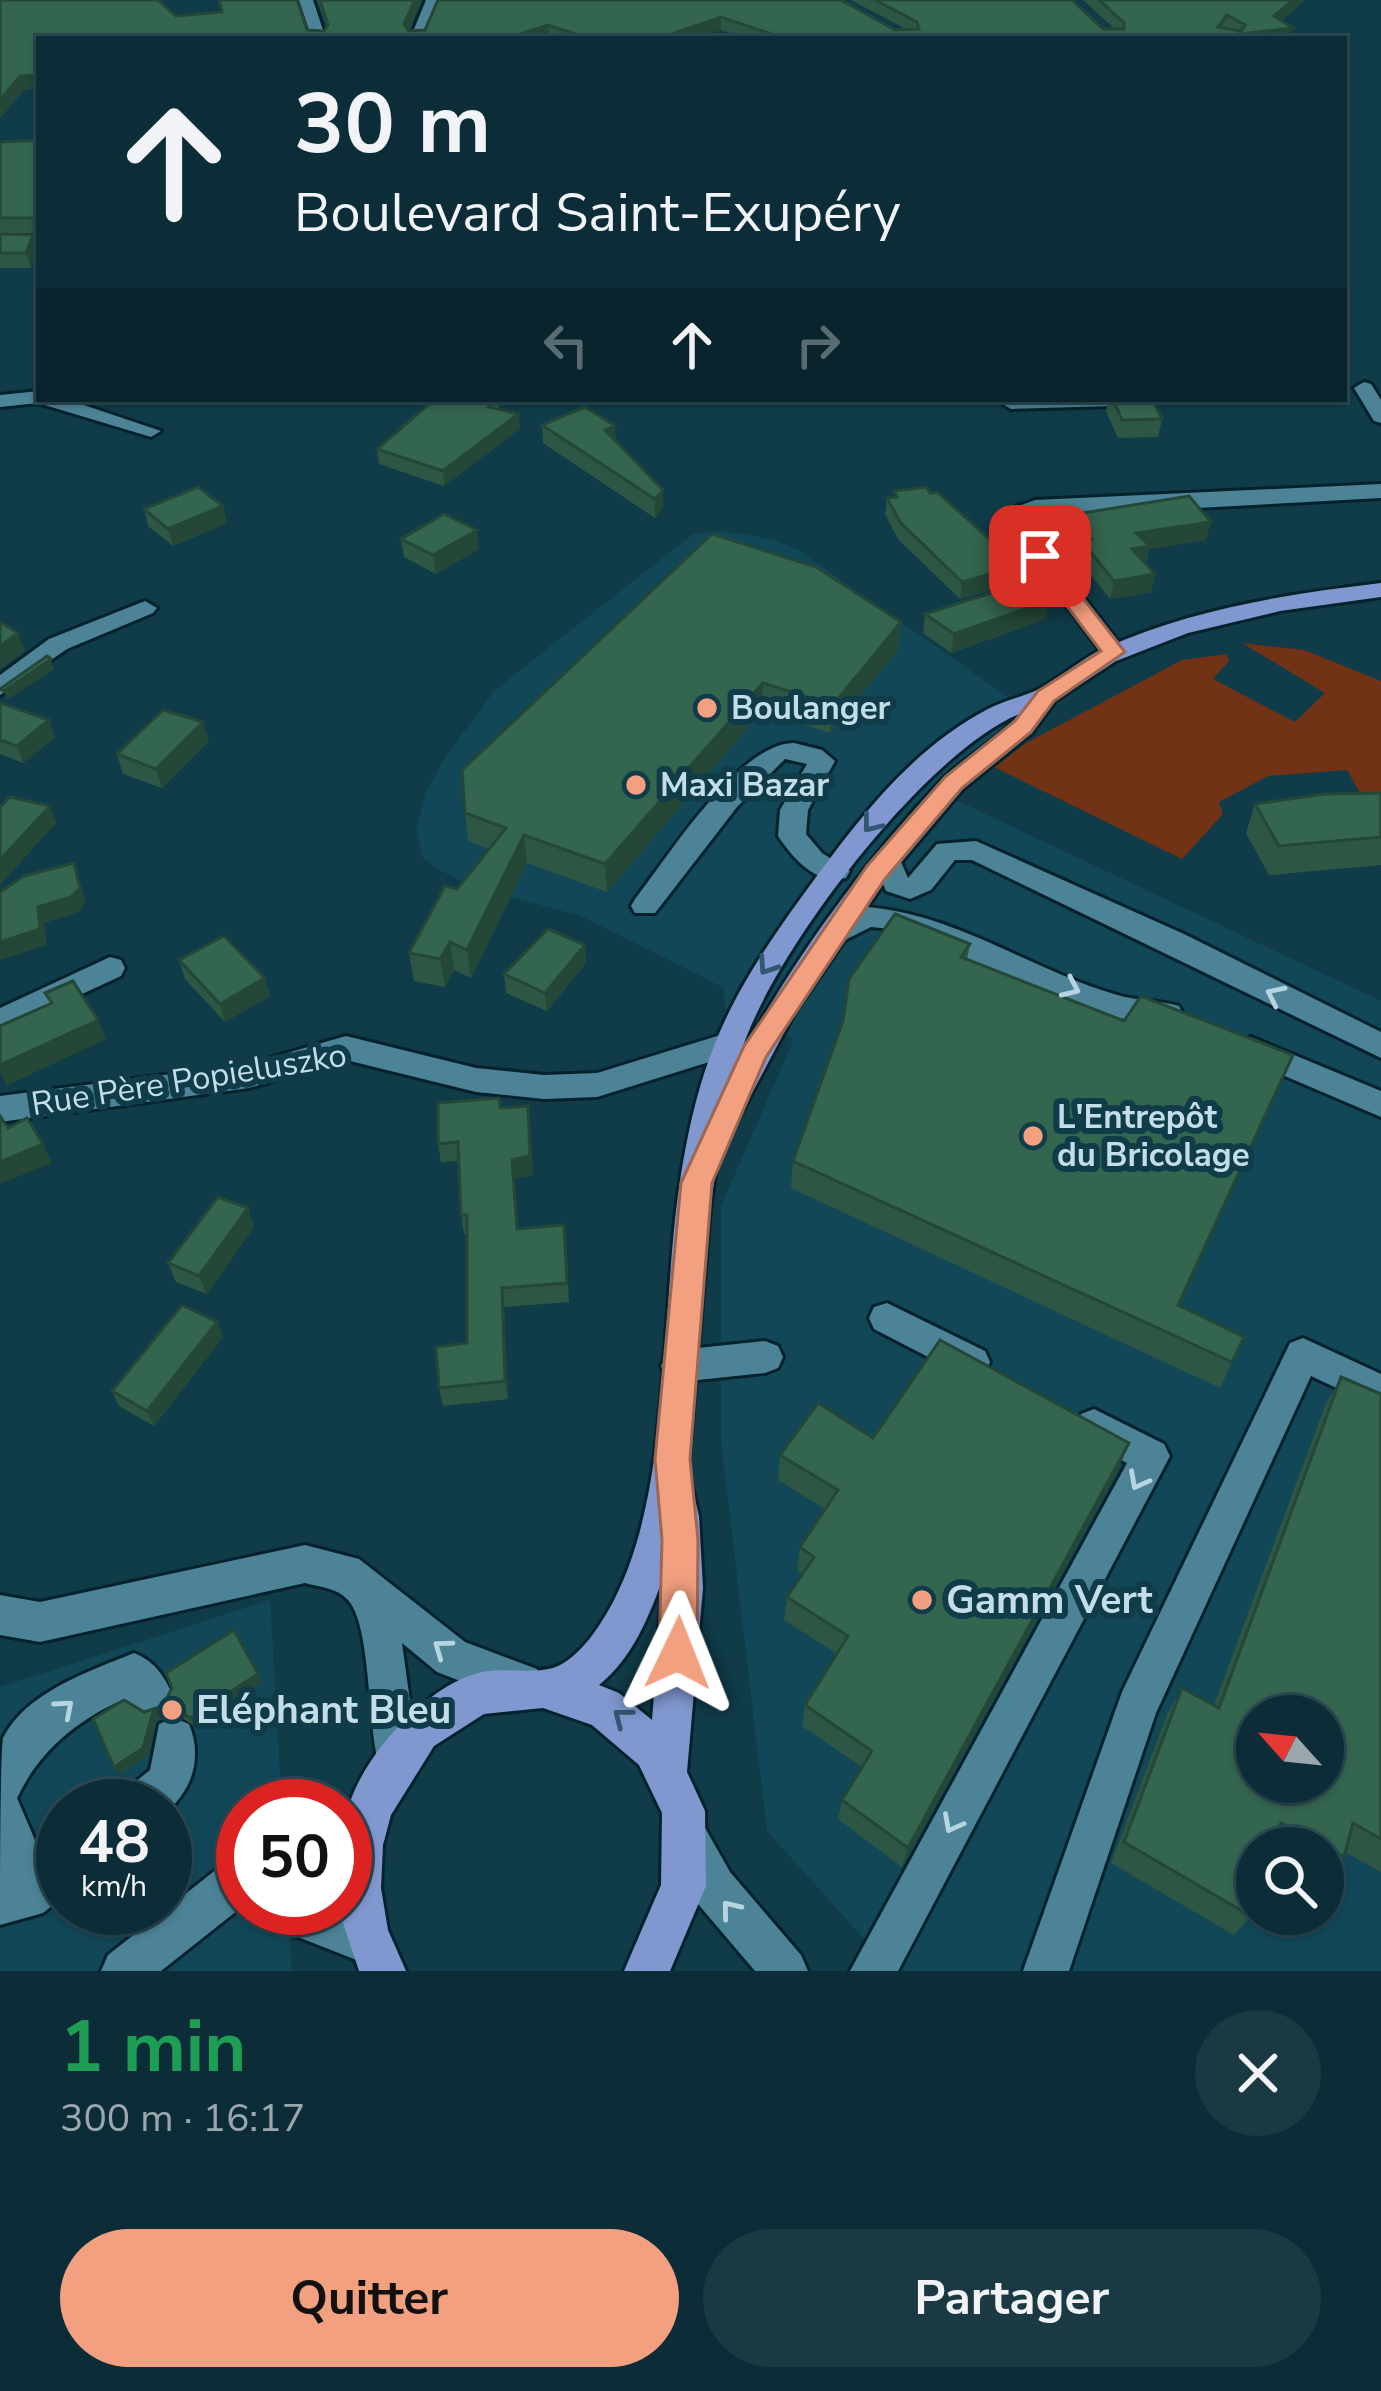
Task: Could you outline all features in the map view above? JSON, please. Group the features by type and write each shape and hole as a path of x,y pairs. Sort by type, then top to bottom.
{"main road":[{"path":"378,1963 357,1880 373,1786 442,1714 484,1695 584,1678 602,1662 635,1611 673,1459 697,1183 727,1045 763,972 836,871 911,781 992,717 1046,696 1114,652 1243,615 1379,589"},
{"path":"697,1183 754,1053 831,935 887,860 954,783 1023,727 1046,696"},
{"path":"836,871 853,905"},
{"path":"667,1769 680,1606 679,1498 673,1459"},
{"path":"544,1687 603,1703 639,1731 667,1769 680,1802 686,1839 677,1911 646,1971"}],"street":[{"path":"306,0 318,36"},
{"path":"418,36 433,0"},
{"path":"0,241 36,239"},
{"path":"1364,388 1381,416"},
{"path":"0,400 36,398"},
{"path":"55,402 151,431"},
{"path":"1114,652 1016,524 1021,513 1035,507 1381,491"},
{"path":"0,687 58,644 145,608"},
{"path":"645,906 776,753 787,751 822,760 794,810 792,836 812,860 836,871"},
{"path":"887,860 896,884 910,889 921,883 940,855 958,848 976,850 1174,941 1381,1046"},
{"path":"853,905 904,920 1112,1006 1168,1014 1190,1023"},
{"path":"831,935 847,923 884,917"},
{"path":"0,1021 110,968"},
{"path":"1222,1037 1379,1100"},
{"name":"Rue Père Popieluszko","path":"0,1109 249,1076 346,1048 476,1079 544,1087 597,1085 727,1045"},
{"path":"887,1318 1009,1382"},
{"path":"1046,1971 1136,1707 1303,1354 1381,1392"},
{"path":"679,1366 764,1357"},
{"path":"873,1971 1151,1456 1050,1403"},
{"path":"0,1615 40,1622 305,1564 345,1573 452,1657 544,1687"},
{"path":"369,1591 389,1675 373,1786"},
{"path":"0,1787 28,1741 75,1696 134,1674 151,1694"},
{"path":"170,1779 174,1739"},
{"path":"0,1810 18,1852 0,1900 27,1897 36,1890"},
{"path":"686,1839 723,1900 784,1971"},
{"path":"124,1971 216,1899"},
{"path":"196,1915 216,1911"},
{"path":"329,1935 378,1963"}],"shaded area":[{"path":"721,531 772,539 798,550 1018,704 958,801 1381,1001 1381,1971 893,1971 767,1831 721,1440 721,1206 794,1039 725,1009 724,988 581,916 471,886 423,858 416,829 426,792 446,756 495,690 693,534"},
{"path":"1242,643 1304,650 1381,681 1381,792 1360,793 1347,770 1268,776 1219,802 1223,814 1182,859 994,767 1026,743 1182,660 1227,654 1229,661 1213,679 1295,722 1325,693"},
{"path":"270,1600 280,1779 216,1779 216,1935 290,1935 292,1971 0,1971 0,1687"}],"building":[{"path":"0,0 158,0 176,16 222,12 219,0 297,0 307,30 324,31 328,25 320,0 415,0 404,24 409,31 425,30 438,0 841,0 895,30 919,29 917,22 875,0 1072,0 1103,29 1124,29 1124,23 1099,0 1293,0 1274,16 1293,28 1234,36 777,36 721,17 666,36 582,36 548,25 518,36 36,36 36,75 20,76 0,100","holes":["1227,15 1245,25 1241,31 1218,27"]},
{"path":"36,140 36,218 0,218 0,142"},
{"path":"0,234 33,235 26,253 0,253"},
{"path":"432,402 495,402 489,407 518,414 443,471 377,449"},
{"path":"1114,402 1154,402 1162,419 1122,420"},
{"path":"585,407 615,426 605,430 663,490 655,499 542,425"},
{"path":"198,487 223,506 168,529 144,509"},
{"path":"927,487 1005,553 994,555 1009,569 962,582 900,522 887,498 897,497 894,491"},
{"path":"1189,496 1211,522 1136,533 1150,546 1132,549 1155,574 1114,581 1081,540 1091,539 1074,520 1081,518 1077,514"},
{"path":"444,514 477,530 433,555 401,539"},
{"path":"712,534 816,567 901,622 833,705 763,683 605,864 524,835 467,950 450,942 440,959 409,953 445,886 457,889 506,828 465,813 462,770"},
{"path":"1041,577 1050,600 954,634 925,614"},
{"path":"0,622 18,633 0,646"},
{"path":"47,656 51,659 4,691 0,689"},
{"path":"0,703 49,720 17,746 0,740"},
{"path":"163,710 203,722 156,769 117,754"},
{"path":"1381,793 1381,837 1279,846 1255,804 1325,794"},
{"path":"10,797 50,806 0,860 0,807"},
{"path":"74,863 80,888 71,897 38,907 40,929 0,942 0,892 24,876"},
{"name":"L'Entrepôt du Bricolage","path":"895,914 970,944 961,957 1124,1021 1141,996 1293,1055 1178,1305 1244,1337 1232,1362 793,1161 843,1021 849,979"},
{"path":"548,929 585,945 545,993 504,974"},
{"path":"224,936 265,978 220,1004 179,960"},
{"path":"73,981 98,1020 0,1065 0,1026 52,1003 45,993"},
{"path":"499,1098 500,1108 528,1106 530,1156 512,1160 517,1229 564,1225 567,1283 502,1288 505,1381 439,1388 436,1347 467,1343 467,1215 461,1215 458,1142 438,1144 438,1103"},
{"path":"0,1116 8,1128 27,1118 43,1144 0,1162"},
{"path":"218,1197 248,1208 199,1276 168,1263"},
{"path":"182,1305 217,1322 147,1411 112,1391"},
{"name":"Gamm Vert","path":"940,1340 1129,1443 908,1848 842,1800 872,1751 805,1705 848,1636 787,1597 814,1557 800,1547 838,1490 780,1455 818,1403 873,1438"},
{"path":"1341,1377 1381,1394 1381,1839 1353,1823 1344,1857 1344,1827 1281,1823 1280,1827 1236,1827 1236,1907 1124,1842 1182,1688 1219,1708"},
{"name":"Eléphant Bleu","path":"234,1630 258,1674 190,1718 171,1706 153,1712 143,1748 114,1767 93,1719 124,1700 144,1712 163,1706 172,1688 166,1673"}],"place":[{"name":"Boulanger","path":"707,708"},
{"name":"Maxi Bazar","path":"636,785"},
{"name":"L'Entrepôt du Bricolage","path":"1033,1136"},
{"name":"Gamm Vert","path":"922,1600"},
{"name":"Eléphant Bleu","path":"172,1710"}],"route":[{"path":"678,1653 679,1498 673,1459 697,1183 754,1053 876,872 954,783 992,747 1023,727 1046,696 1114,652 1040,556"}]}
